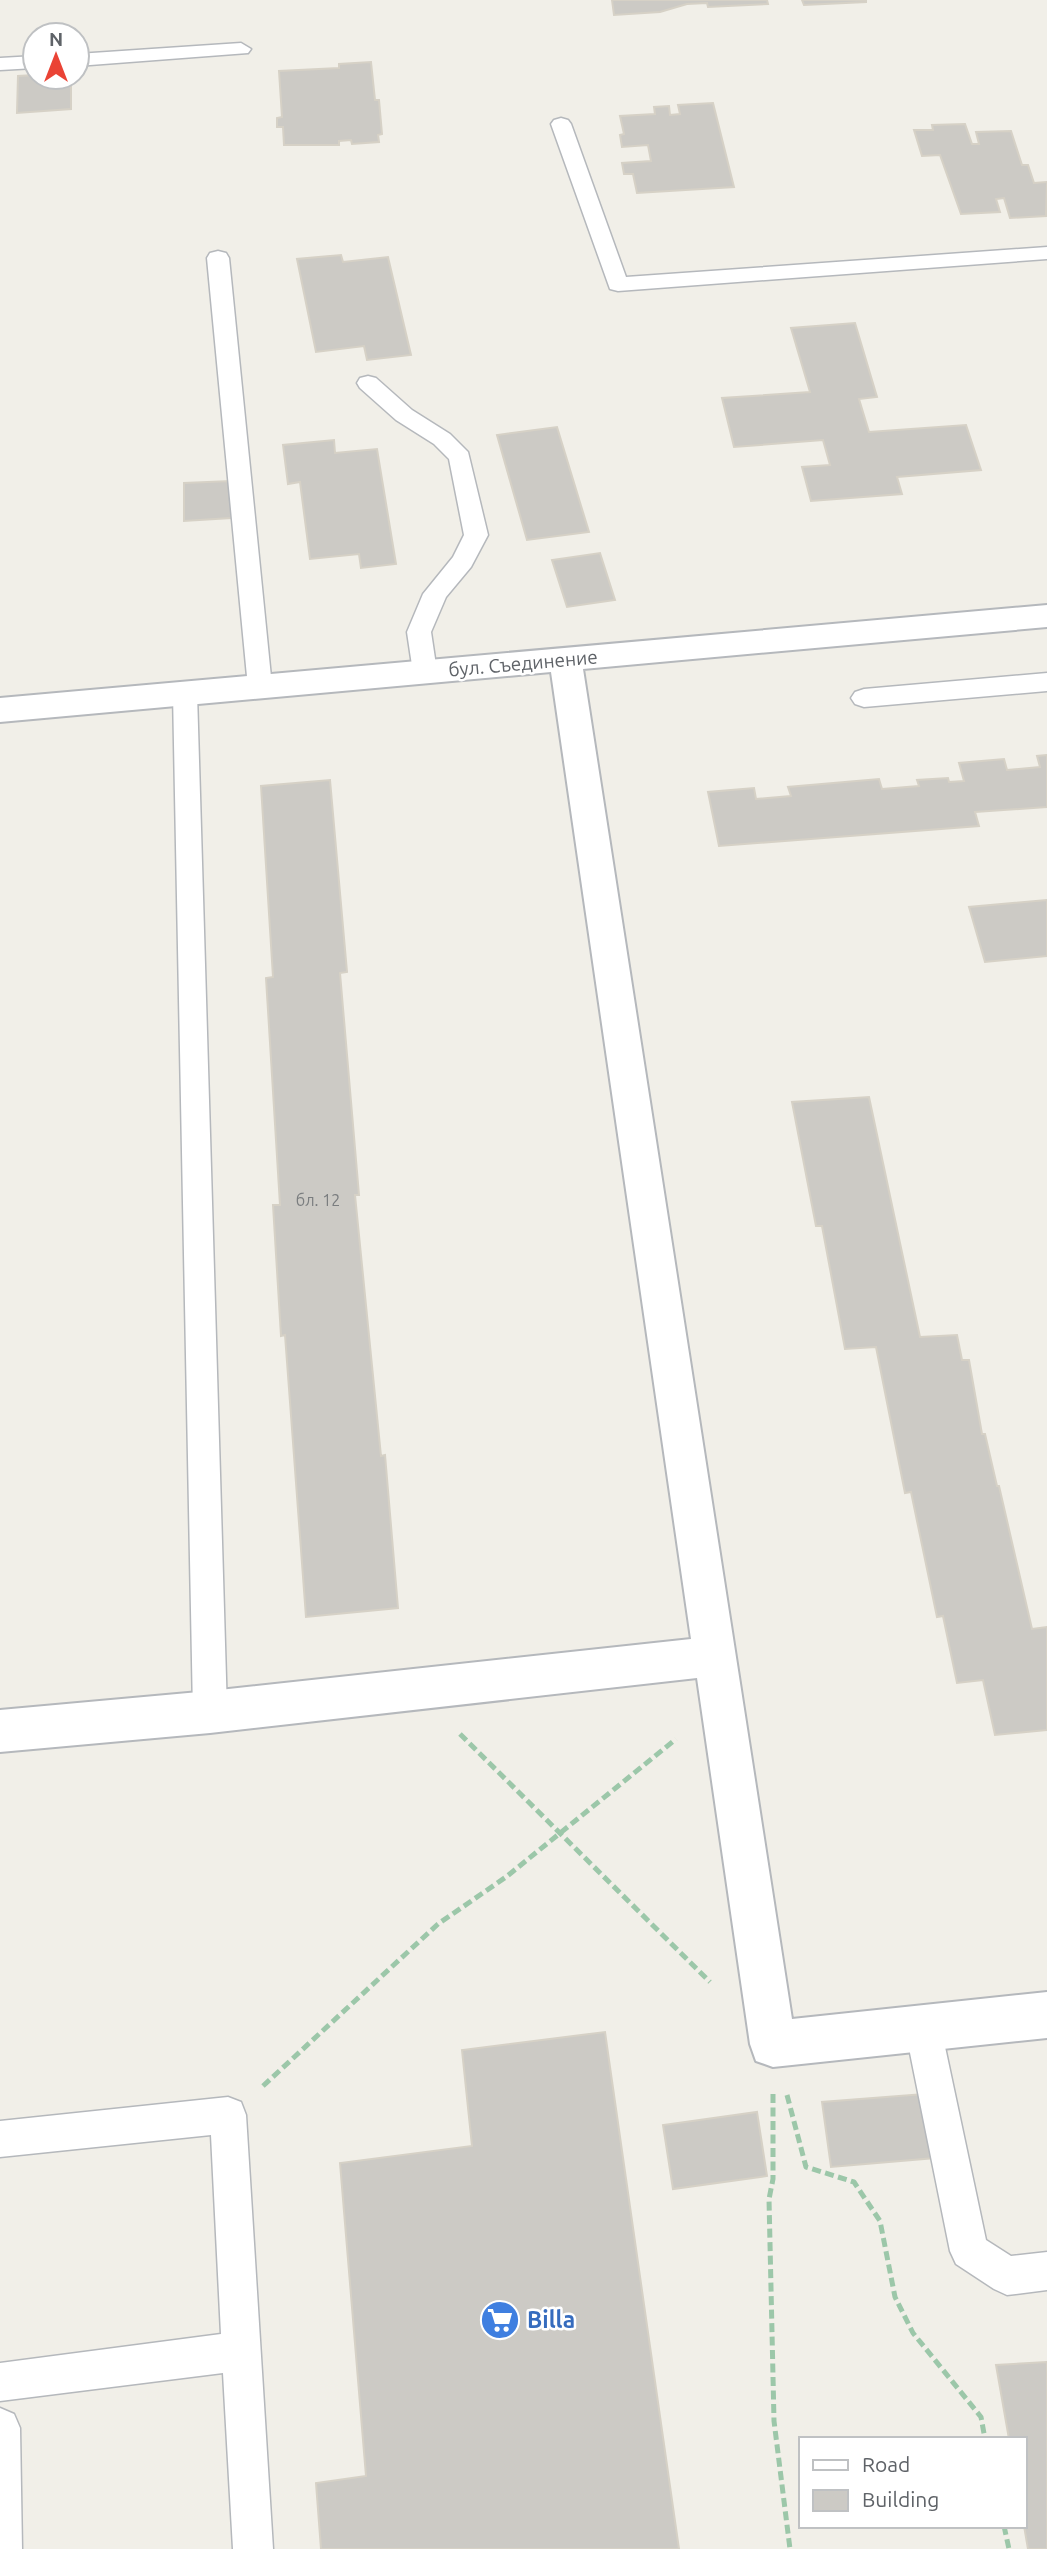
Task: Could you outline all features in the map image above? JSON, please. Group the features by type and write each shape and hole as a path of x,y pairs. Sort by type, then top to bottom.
{"street":[{"name":"бул. Съединение","path":"0,710 1047,616"},
{"path":"565,659 773,2044 1047,2015"},
{"path":"0,1731 210,1712 716,1657"}],"lane":[{"path":"91,59 241,49"},
{"path":"0,64 21,63"},
{"path":"561,124 618,284 1047,253"},
{"path":"218,258 260,687"},
{"path":"368,383 404,415 442,439 460,457 476,535 463,561 435,594 419,632 425,672"},
{"path":"863,698 1047,682"},
{"path":"185,693 210,1712"},
{"path":"923,2028 969,2251 1007,2276 1047,2271"},
{"path":"0,2139 228,2115 253,2549"},
{"path":"0,2382 241,2351"},
{"path":"0,2428 2,2549"}],"path":[{"path":"415,1689 715,1986"},
{"path":"228,2115 286,2067 438,1924 506,1877 723,1701"},
{"path":"773,2044 806,2167 854,2182 880,2221 895,2297 913,2333 981,2417 985,2437"},
{"path":"773,2044 773,2179 769,2199 774,2421 790,2549"},
{"path":"1004,2528 1009,2549"}],"building":[{"path":"612,0 767,0 768,4 708,7 707,3 687,4 660,12 614,15"},
{"path":"802,0 866,0 866,2 804,5"},
{"path":"371,62 375,100 379,100 382,134 378,135 379,142 352,144 351,140 339,141 339,145 284,145 283,127 277,127 277,118 282,117 279,71 339,68 339,64"},
{"path":"18,76 21,76 21,91 71,91 71,109 17,113"},
{"path":"713,103 734,187 637,193 633,174 624,174 622,163 651,161 648,145 622,147 620,135 624,134 620,116 655,114 654,107 669,106 670,115 680,114 678,105"},
{"path":"965,124 972,144 979,144 976,132 1011,131 1022,165 1028,165 1034,183 1047,182 1046,216 1010,218 1004,198 996,199 1000,212 961,214 940,155 922,156 914,130 933,130 932,125"},
{"path":"341,255 343,262 388,257 411,355 367,360 364,346 316,352 297,259"},
{"path":"855,323 877,397 859,399 869,432 966,425 981,470 897,477 902,494 811,501 802,467 830,465 823,440 734,447 722,398 810,392 791,328"},
{"path":"557,427 589,532 527,540 497,435"},
{"path":"334,440 335,453 377,449 396,564 361,568 359,554 310,559 300,482 288,484 283,445"},
{"path":"231,481 231,518 184,521 184,483"},
{"path":"600,553 615,600 567,607 552,560"},
{"path":"1047,755 1047,807 975,812 979,826 719,846 708,792 754,788 756,799 791,796 788,787 879,779 882,789 919,786 917,780 948,778 949,782 964,781 959,763 1004,759 1007,770 1040,767 1037,756"},
{"path":"330,780 347,972 340,973 359,1195 355,1195 381,1456 385,1455 398,1608 306,1617 285,1335 281,1336 273,1205 280,1205 266,978 273,977 261,786"},
{"path":"1047,900 1047,956 985,962 969,907"},
{"path":"869,1097 920,1337 957,1335 962,1360 969,1360 982,1434 985,1434 999,1486 1032,1629 1047,1627 1047,1730 995,1735 983,1680 957,1683 943,1616 937,1617 911,1492 905,1493 876,1347 845,1349 822,1226 816,1226 792,1102"},
{"name":"Billa","path":"605,2032 679,2549 321,2549 316,2483 366,2476 340,2163 472,2146 462,2050"},
{"path":"924,2094 935,2158 831,2167 822,2102"},
{"path":"757,2112 767,2176 673,2189 663,2125"},
{"path":"1047,2362 1047,2549 1028,2549 1024,2528 1026,2437 1009,2437 996,2365"}],"place":[{"name":"Billa","path":"500,2320"}]}
